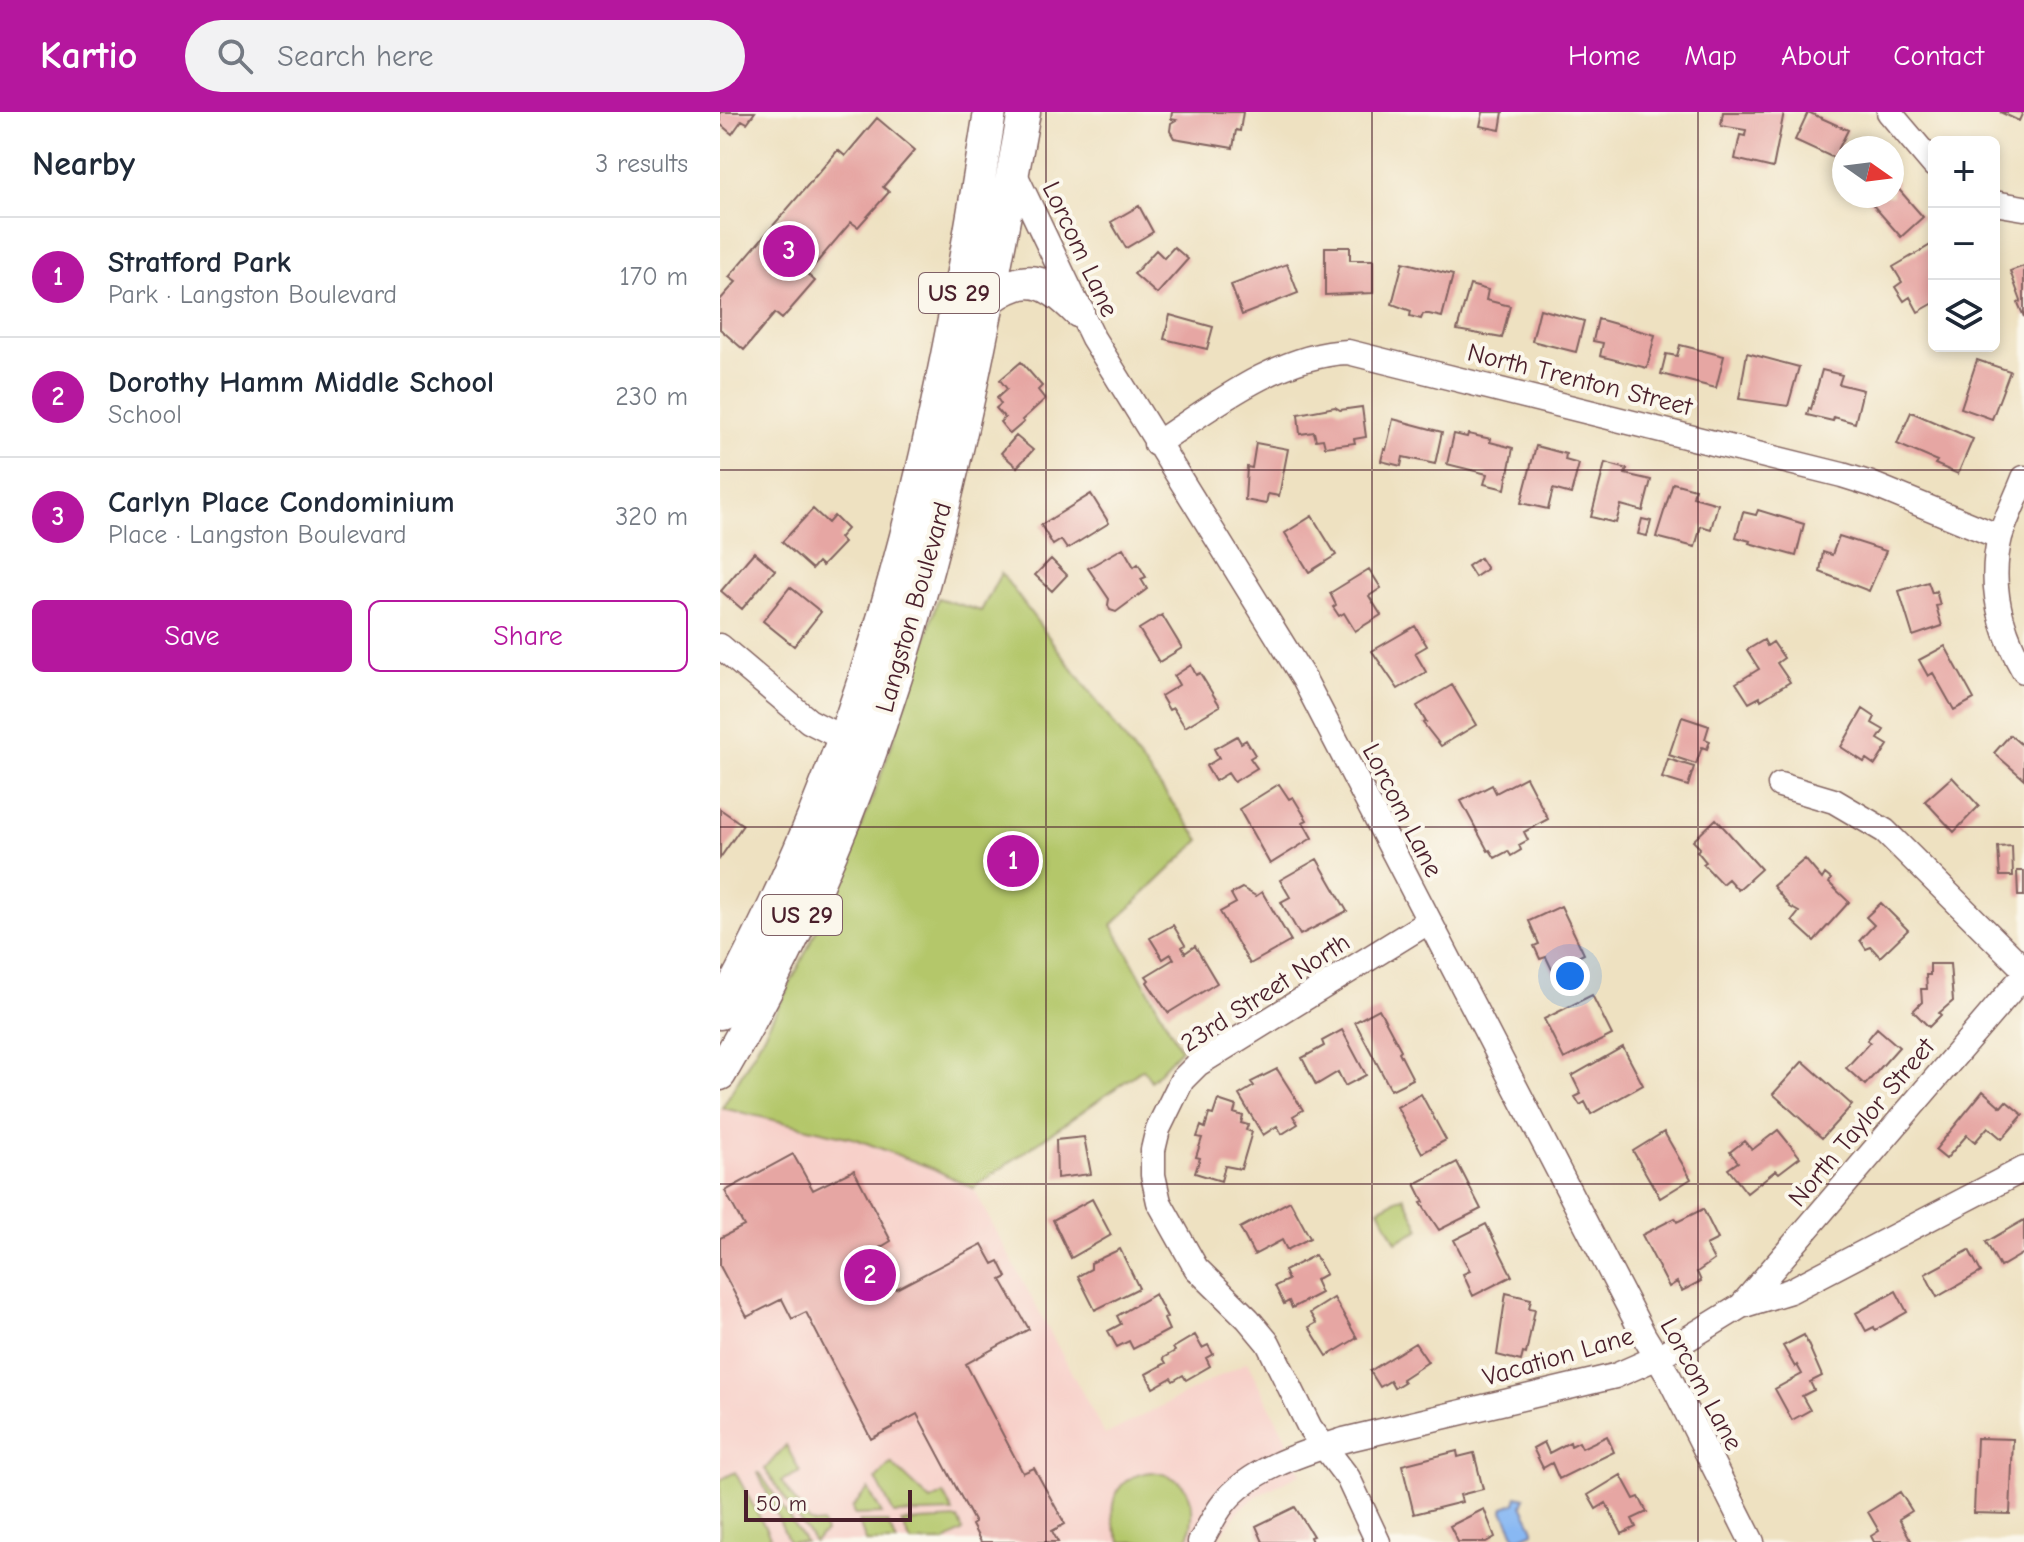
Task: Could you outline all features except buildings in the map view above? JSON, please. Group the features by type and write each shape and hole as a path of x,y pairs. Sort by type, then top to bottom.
{"main road":[{"name":"Langston Boulevard","path":"935,476 953,327 990,112"},
{"name":"Langston Boulevard","path":"720,1074 795,933 841,828 887,600 935,476 989,299 1024,112"},
{"path":"989,299 1004,288 1021,282 1036,282 1063,296 1078,311"},
{"name":"Langston Boulevard","path":"720,1013 857,745"}],"street":[{"name":"Lorcom Lane","path":"990,112 1013,170 1078,311 1156,444 1304,679 1752,1542"},
{"path":"1889,112 1928,158"},
{"path":"2000,204 2024,208"},
{"name":"North Trenton Street","path":"1156,444 1274,371 1307,357 1348,352 1842,475 2000,537"},
{"path":"2024,478 2000,537 1994,583 2005,635 2024,671"},
{"path":"720,646 809,721 857,745"},
{"path":"1780,785 1834,801 1885,831 2024,972"},
{"name":"23rd Street North","path":"1378,1542 1348,1478 1310,1428 1268,1343 1196,1268 1159,1202 1153,1175 1153,1150 1167,1107 1182,1080 1198,1064 1428,922"},
{"name":"North Taylor Street","path":"1741,1306 2024,972"},
{"name":"Vacation Lane","path":"1200,1542 1224,1503 1253,1477 1325,1446 1615,1376 1658,1357 1741,1306 1790,1291 2024,1169"}],"shaded area":[{"path":"722,1108 856,1139 934,1169 973,1188 1105,1435 1247,1362 1301,1473 1257,1496 1240,1509 1216,1542 720,1542"}],"green space":[{"path":"1001,573 1200,840 1112,925 1181,1049 1151,1081 1143,1069 973,1188 934,1169 856,1139 722,1108 789,986 847,860 897,731 938,598 981,611"},
{"path":"1404,1196 1420,1229 1396,1242 1379,1209"},
{"path":"786,1445 800,1472 781,1481 809,1521 822,1523 825,1532 814,1542 765,1469"},
{"path":"891,1463 931,1501 944,1494 953,1512 894,1514 876,1479"},
{"path":"735,1472 773,1542 720,1542 720,1480"},
{"path":"1152,1472 1177,1480 1189,1496 1192,1517 1187,1542 1121,1542 1113,1518 1115,1496 1128,1480"},
{"path":"760,1473 805,1542 789,1542"},
{"path":"868,1489 882,1514 854,1515 852,1508"},
{"path":"958,1519 963,1531 944,1542 911,1542 901,1522"},
{"path":"859,1522 887,1522 897,1542 866,1542"}],"water":[{"path":"1517,1496 1525,1498 1522,1505 1533,1527 1533,1532 1520,1538 1515,1536 1503,1511 1504,1507 1515,1503"}],"place":[{"name":"Carlyn Place Condominium","path":"789,251"},
{"name":"Stratford Park","path":"1013,861"},
{"name":"Dorothy Hamm Middle School","path":"870,1275"}]}
